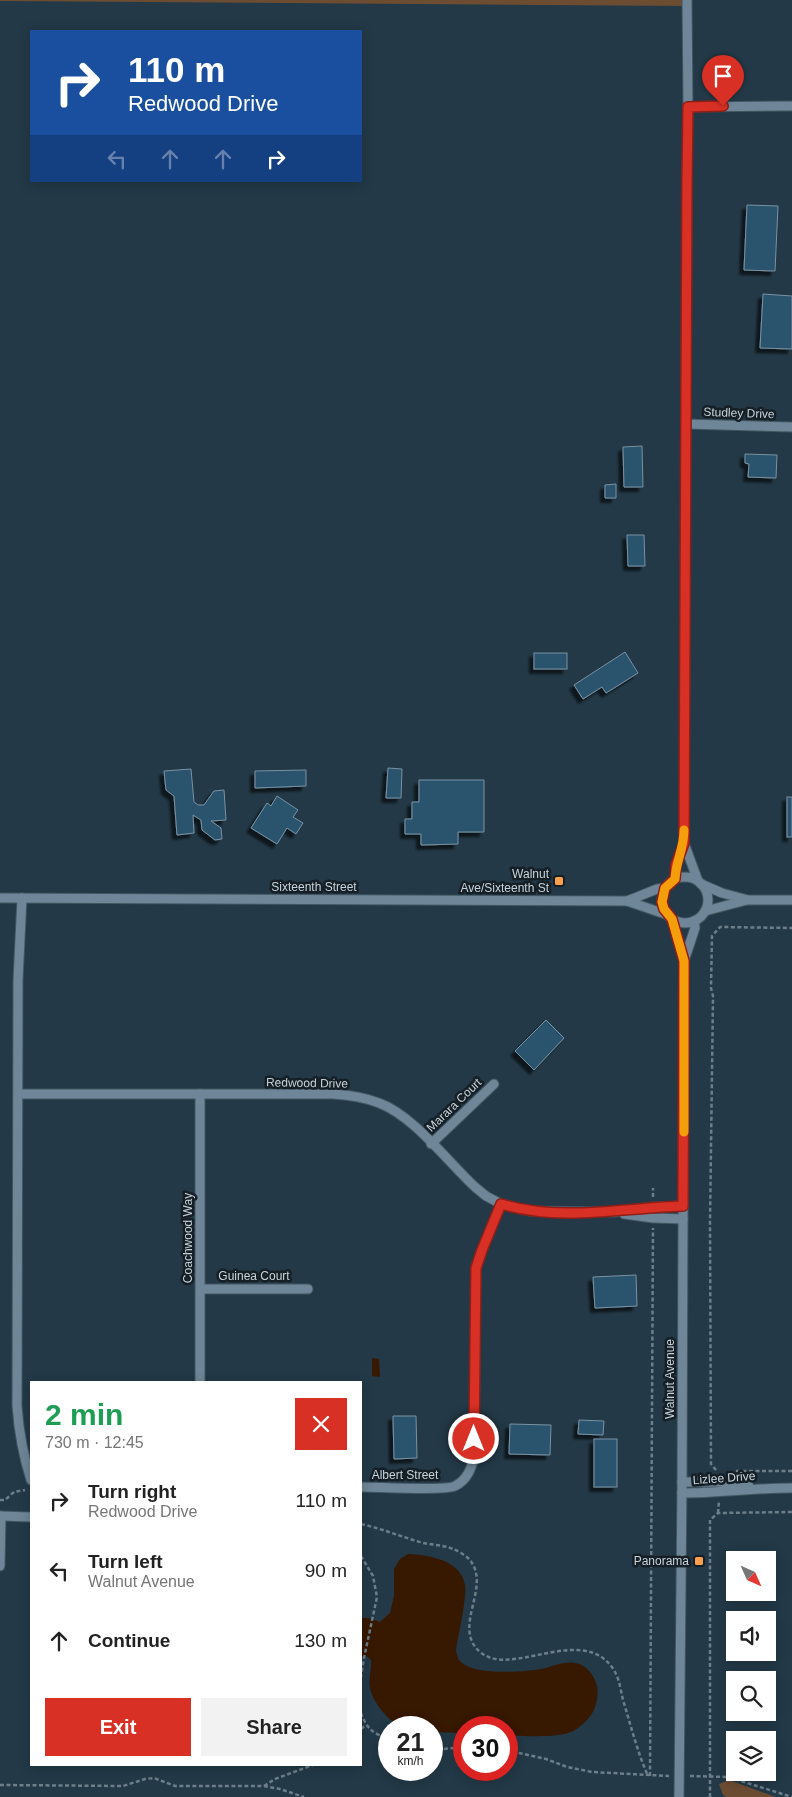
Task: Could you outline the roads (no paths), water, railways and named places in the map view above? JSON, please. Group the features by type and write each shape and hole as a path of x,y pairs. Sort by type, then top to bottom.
{"street":[{"path":"675,879 676,865 684,843 687,0"},
{"path":"688,107 792,106"},
{"name":"Studley Drive","path":"686,424 792,427"},
{"path":"684,843 699,882 706,890 708,897 705,911"},
{"path":"748,900 722,892 690,878 675,879 665,888 662,902 670,917 679,922 687,923 694,921 705,911 748,900 792,900"},
{"name":"Sixteenth Street","path":"627,901 657,889 665,888"},
{"name":"Sixteenth Street","path":"0,898 627,901 670,917"},
{"path":"22,898 18,980 17,1406 20,1441 30,1476"},
{"name":"Walnut Avenue","path":"670,917 684,961"},
{"name":"Walnut Avenue","path":"679,1797 684,961 694,928 694,921"},
{"name":"Marara Court","path":"431,1144 494,1084"},
{"name":"Redwood Drive","path":"19,1094 333,1094 364,1098 381,1103 408,1120 474,1187 501,1204 530,1212 614,1212 653,1207 683,1206"},
{"name":"Coachwood Way","path":"200,1094 200,1381"},
{"name":"Albert Street","path":"362,1488 448,1488 461,1482 472,1467 474,1458 476,1268 501,1204"},
{"name":"Redwood Drive","path":"614,1212 653,1218 683,1219"},
{"name":"Guinea Court","path":"201,1289 308,1289"},
{"name":"Lizlee Drive","path":"682,1482 720,1482 766,1488"},
{"name":"Lizlee Drive","path":"682,1493 720,1493 766,1488 792,1488"},
{"path":"0,1566 0,1516 30,1517"}],"place":[{"name":"Walnut Ave/Sixteenth St","path":"559,881"},
{"name":"Panorama","path":"699,1561"}]}
